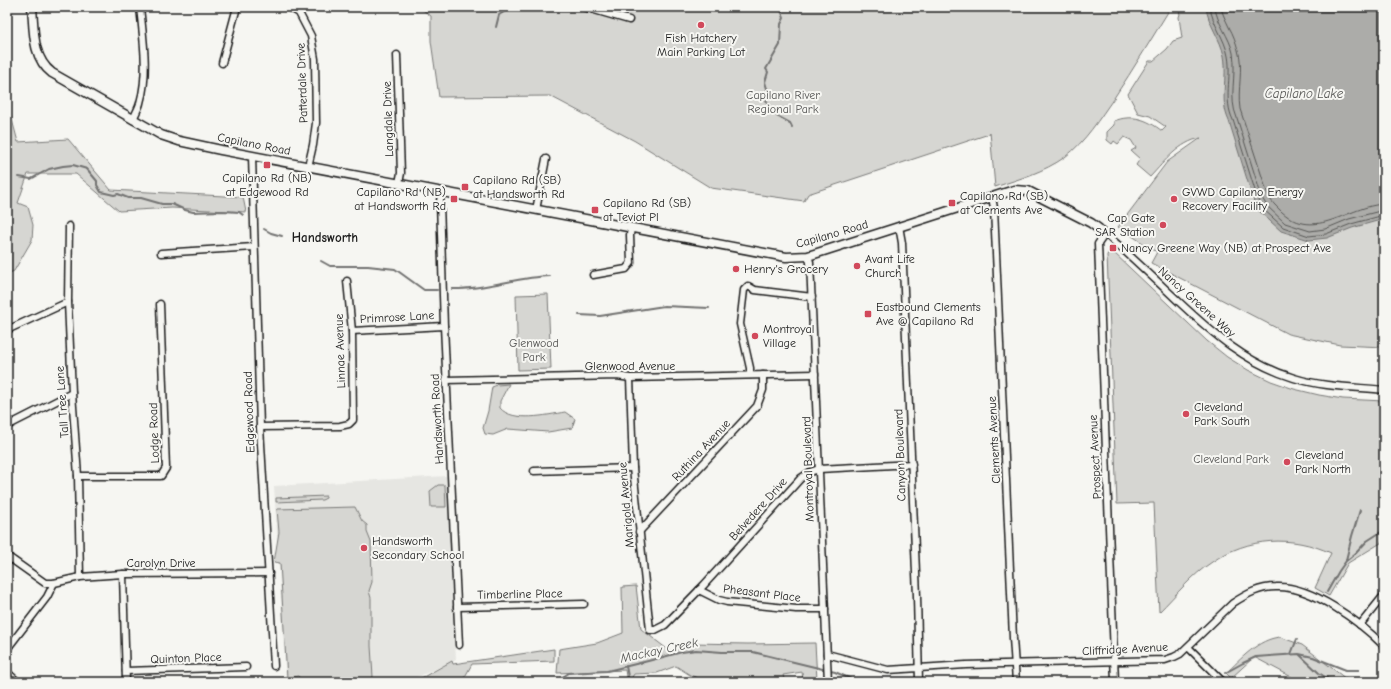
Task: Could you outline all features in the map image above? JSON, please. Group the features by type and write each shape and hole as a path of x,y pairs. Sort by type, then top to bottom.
{"main road":[{"name":"Capilano Road","path":"32,7 36,45 40,60 46,68 133,120 161,135 179,141 308,167 786,257 808,256 1014,190 1028,191 1091,222 1102,231"}],"street":[{"path":"133,120 140,104 144,82 145,64 140,7"},
{"path":"222,63 237,7"},
{"name":"Patterdale Drive","path":"289,7 299,13 311,36 315,59 316,123 308,167"},
{"path":"584,7 629,20"},
{"name":"Langdale Drive","path":"397,55 401,173 399,183"},
{"name":"Edgewood Road","path":"252,156 260,427 274,666"},
{"path":"536,210 546,159"},
{"name":"Handsworth Road","path":"442,192 440,202 446,380 459,645"},
{"name":"Clements Avenue","path":"992,196 994,208 1016,682"},
{"name":"Tall Tree Lane","path":"69,226 68,302 72,393 78,476 80,578"},
{"name":"Canyon Boulevard","path":"900,226 912,464 919,682"},
{"path":"593,275 626,269 631,263 631,228"},
{"name":"Nancy Greene Way","path":"1102,231 1208,330 1251,361 1293,378 1312,383 1384,390"},
{"name":"Prospect Avenue","path":"1102,231 1098,244 1116,682"},
{"path":"161,253 254,247"},
{"name":"Montroyal Boulevard","path":"808,256 810,262 812,297 828,679"},
{"name":"Linnae Avenue","path":"260,427 340,426 349,424 353,420 352,330 347,281"},
{"path":"750,375 750,368 740,324 744,290 748,286 755,290 812,297"},
{"path":"7,330 68,302"},
{"name":"Lodge Road","path":"78,476 161,476 166,468 160,304"},
{"name":"Primrose Lane","path":"352,330 444,326"},
{"name":"Glenwood Avenue","path":"446,380 617,376 630,378 815,374"},
{"name":"Ruthina Avenue","path":"640,532 754,409 763,390 763,375"},
{"name":"Marigold Avenue","path":"630,378 633,468 650,630"},
{"path":"7,426 72,393"},
{"name":"Belvedere Drive","path":"650,630 655,630 665,625 801,478 810,472 819,469 912,464"},
{"path":"534,471 633,468"},
{"path":"7,556 41,582 54,584 47,597 7,649"},
{"path":"123,574 126,682"},
{"name":"Carolyn Drive","path":"54,584 80,578 123,574 269,574"},
{"name":"Cliffridge Avenue","path":"827,654 888,670 1170,659 1177,656 1188,647 1233,603 1250,592 1277,586 1299,589 1333,606 1360,625 1384,646"},
{"name":"Pheasant Place","path":"699,590 714,598 727,602 786,609 825,609"},
{"path":"1360,625 1384,595"},
{"name":"Timberline Place","path":"457,607 584,604"},
{"path":"1188,647 1223,682"},
{"name":"Quinton Place","path":"126,671 246,667"},
{"path":"7,672 18,682"}],"shaded area":[{"name":"Handsworth Secondary School","path":"447,476 456,660 413,679 370,682 286,682 274,486"}],"green space":[{"name":"Capilano River Regional Park","path":"419,7 1171,7 1114,98 1092,129 1073,151 1049,167 1031,175 995,187 990,132 989,134 808,194 804,201 711,188 635,141 550,96 439,97 431,41 431,16"},
{"path":"1181,7 1384,7 1384,347 1340,345 1288,334 1151,263 1157,252 1118,227 1167,162 1201,138 1193,140 1179,148 1150,177 1136,165 1140,159 1131,151 1136,148 1131,140 1124,137 1118,144 1114,141 1112,144 1107,140 1107,132 1114,125 1114,121 1121,119 1139,119 1151,123 1162,131 1166,127 1150,116 1138,113 1128,94 1149,61 1153,61 1167,49 1173,41 1182,38 1179,17"},
{"path":"7,101 18,142 68,139 111,190 243,197 246,212 172,208 119,211 76,174 28,174 18,203 28,207 33,225 32,240 14,271 7,274 7,183 9,171 7,163"},
{"name":"Cleveland Park","path":"1112,251 1207,341 1227,357 1248,370 1271,381 1294,389 1319,395 1343,399 1384,401 1384,439 1380,444 1384,462 1384,541 1348,563 1329,596 1315,588 1331,553 1301,543 1270,541 1255,543 1240,548 1212,562 1191,579 1159,612 1154,503 1117,504 1107,255"},
{"name":"Glenwood Park","path":"548,294 551,369 518,370 516,295"},
{"path":"509,384 500,401 500,408 506,413 522,417 531,417 565,412 575,419 572,428 548,432 508,429 493,435 485,434 483,428 488,411 492,387"},
{"path":"438,485 445,485 446,507 431,507 430,491"},
{"path":"326,496 326,498 322,500 276,502 276,498"},
{"path":"355,507 362,521 367,525 367,532 371,542 372,582 369,591 371,598 371,646 373,677 368,682 355,682 337,678 333,682 304,682 298,676 287,678 280,563 274,562 279,532 277,509"},
{"path":"636,586 641,629 671,652 691,643 815,643 817,680 803,679 802,672 783,675 785,682 707,682 690,675 676,666 657,673 634,674 631,682 627,682 625,670 557,673 559,649 597,643 623,633 622,587"},
{"path":"1280,637 1302,645 1350,682 1301,682 1254,657 1231,678 1226,673 1250,650 1264,642"},
{"path":"554,649 554,661 472,664 462,682 399,682 418,680 452,661 453,664"}],"water":[{"name":"Capilano Lake","path":"1206,7 1384,7 1384,219 1352,228 1327,238 1309,240 1281,231 1259,211 1254,202 1226,113 1224,97 1224,56 1209,20"}],"waterway":[{"path":"496,27 499,15 512,7"},
{"path":"780,8 784,18 781,24 780,45 766,69 768,72 765,82 768,92 766,98 767,103 777,116 790,123 792,127"},
{"path":"19,177 31,179 49,169 73,165 87,169 97,181 97,185 101,192 114,195 118,194 128,198 141,198 162,204 172,204 193,212 239,212 243,215"},
{"path":"264,229 282,236"},
{"path":"321,261 330,266 368,266 395,269 424,290 437,290"},
{"path":"452,289 477,288 550,276"},
{"path":"579,315 600,316 664,306 709,308"},
{"path":"1346,560 1360,510"},
{"path":"1327,592 1346,561 1367,541 1384,530"},
{"path":"1291,654 1297,639"},
{"name":"Mackay Creek","path":"559,682 561,678 569,673 607,671 682,652 696,650 753,652 835,672 858,682"},
{"path":"1225,673 1256,657 1299,654 1313,657 1346,670 1359,670"},
{"path":"1300,655 1319,673 1333,682"},
{"path":"626,666 629,682"}],"place":[{"name":"Fish Hatchery Main Parking Lot","path":"701,25"},
{"name":"Capilano Rd (NB) at Edgewood Rd","path":"267,165"},
{"name":"Capilano Rd (SB) at Handsworth Rd","path":"465,187"},
{"name":"Capilano Rd (NB) at Handsworth Rd","path":"454,199"},
{"name":"GVWD Capilano Energy Recovery Facility","path":"1174,199"},
{"name":"Capilano Rd (SB) at Clements Ave","path":"952,203"},
{"name":"Capilano Rd (SB) at Teviot Pl","path":"595,210"},
{"name":"Cap Gate SAR Station","path":"1163,225"},
{"name":"Nancy Greene Way (NB) at Prospect Ave","path":"1113,248"},
{"name":"Avant Life Church","path":"857,266"},
{"name":"Henry's Grocery","path":"736,269"},
{"name":"Eastbound Clements Ave @ Capilano Rd","path":"868,314"},
{"name":"Montroyal Village","path":"755,336"},
{"name":"Cleveland Park South","path":"1186,414"},
{"name":"Cleveland Park North","path":"1287,462"},
{"name":"Handsworth Secondary School","path":"364,548"}],"district":[{"name":"Handsworth","path":"325,237"}]}
